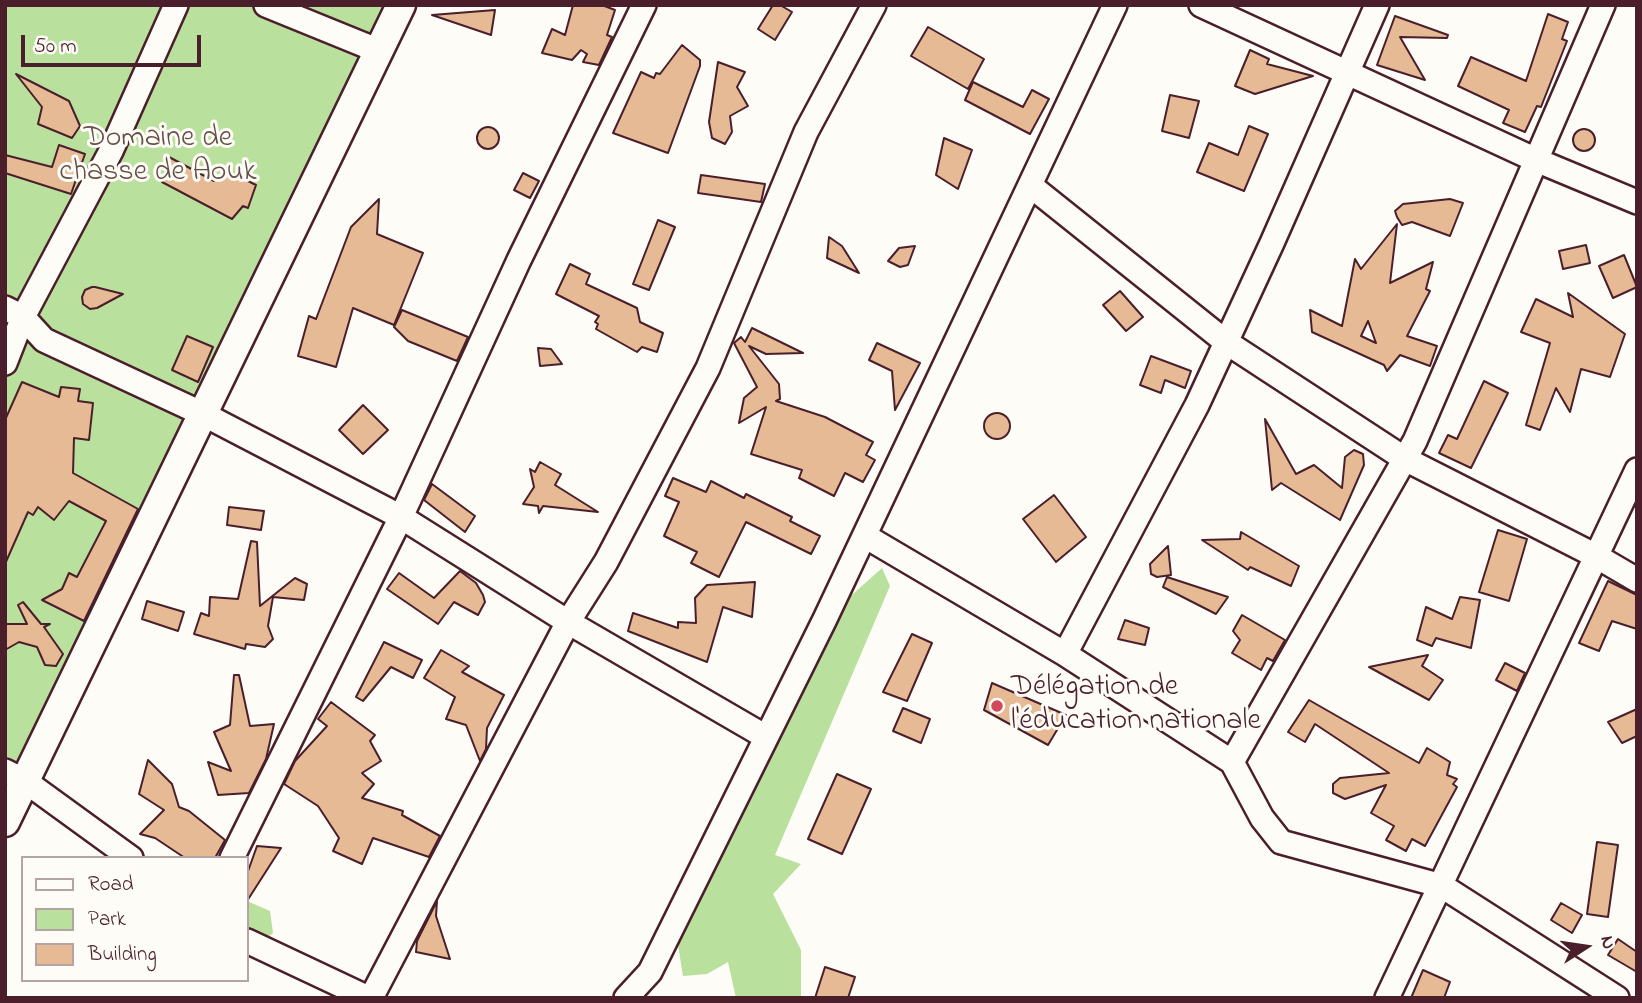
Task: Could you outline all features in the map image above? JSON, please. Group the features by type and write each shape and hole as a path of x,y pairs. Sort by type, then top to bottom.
{"street":[{"path":"5,363 14,312 111,151 176,5"},
{"path":"267,5 379,51"},
{"path":"5,822 15,776 203,414 401,5"},
{"path":"233,856 401,517 519,260 645,5"},
{"path":"248,941 370,998 568,622 606,562 708,368 806,132 874,5"},
{"path":"626,998 650,972 865,536 1115,5"},
{"path":"1201,5 1536,160 1637,202"},
{"path":"1065,654 1197,405 1377,5"},
{"path":"1232,762 1405,459 1603,5"},
{"path":"1031,186 1226,342 1405,459 1596,556 1637,580"},
{"path":"14,312 44,340 203,414 401,517 568,622 766,737"},
{"path":"1387,998 1637,470"},
{"path":"865,536 1065,654 1232,762 1262,817 1281,842 1442,886 1617,998"},
{"path":"15,776 128,856"}],"green space":[{"name":"Domaine de chasse de Aouk","path":"5,5 401,5 5,822"},
{"path":"882,568 890,586 775,855 801,864 773,894 801,950 801,998 736,998 728,962 707,974 683,976 678,945 728,844 825,619"},
{"path":"248,901 270,911 273,933 248,952"}],"building":[{"path":"573,5 602,5 615,10 607,35 612,37 599,65 583,62 587,54 581,50 572,60 542,53 552,29 565,35"},
{"path":"773,5 780,5 792,12 775,40 758,29"},
{"path":"495,10 491,35 432,15"},
{"path":"1548,14 1568,22 1562,39 1567,41 1541,107 1537,106 1525,132 1503,123 1509,110 1458,86 1471,57 1526,81"},
{"path":"1395,16 1448,35 1447,38 1400,37 1425,80 1377,65"},
{"path":"928,27 984,59 968,89 911,56"},
{"path":"682,45 700,60 700,66 668,153 613,133 641,72 654,78"},
{"path":"1250,50 1269,59 1267,64 1313,76 1255,94 1235,86"},
{"path":"718,62 745,72 737,87 748,106 730,116 732,132 725,144 712,138 709,122"},
{"path":"16,74 69,101 80,126 72,138 38,124 42,107"},
{"path":"973,82 1023,107 1032,90 1049,99 1030,134 965,100"},
{"path":"1170,95 1199,101 1189,138 1162,131"},
{"path":"1249,126 1268,134 1244,191 1197,172 1209,143 1238,155"},
{"path":"488,127 496,130 499,138 496,146 488,149 480,146 477,138 480,130"},
{"path":"1584,129 1592,132 1595,140 1592,148 1584,151 1576,148 1573,140 1576,132"},
{"path":"944,138 972,150 958,189 936,175"},
{"path":"59,145 85,154 71,194 5,173 5,155 52,167"},
{"path":"169,157 214,181 230,172 256,185 248,208 243,206 232,219 162,182"},
{"path":"523,173 539,181 530,198 514,190"},
{"path":"701,175 765,184 761,202 698,193"},
{"path":"379,199 377,234 423,253 394,325 353,308 336,367 298,356 309,316 316,319 351,227"},
{"path":"1450,199 1463,203 1450,236 1412,222 1402,225 1395,211 1403,204"},
{"path":"658,220 675,227 649,290 633,284"},
{"path":"1397,224 1390,283 1433,262 1426,289 1430,291 1407,336 1437,346 1430,366 1400,355 1387,371 1384,365 1312,332 1310,310 1342,326 1355,259 1361,269","holes":["1368,321 1376,343 1361,336"]},
{"path":"829,237 842,246 859,273 827,258"},
{"path":"1586,245 1590,263 1563,269 1559,251"},
{"path":"915,246 908,265 900,267 888,261 899,248"},
{"path":"1624,255 1637,287 1613,298 1599,266"},
{"path":"570,264 590,274 586,284 637,308 640,322 663,333 657,352 642,347 637,352 596,329 598,324 595,322 599,316 556,294"},
{"path":"92,287 123,294 90,309 83,304 82,297 85,290"},
{"path":"1120,291 1143,317 1126,331 1103,305"},
{"path":"1568,293 1625,334 1610,377 1581,369 1570,412 1556,388 1540,430 1526,425 1550,343 1521,332 1536,299 1573,317"},
{"path":"402,310 468,337 457,361 408,341 394,327"},
{"path":"752,328 803,353 766,354 749,346 779,384 780,399 776,401 825,417 873,442 866,455 875,460 863,482 845,473 834,496 799,478 802,470 751,454 766,407 739,423 744,398 757,387 734,343 741,337 745,342"},
{"path":"187,336 213,347 198,382 172,370"},
{"path":"877,343 920,363 895,410 892,371 869,360"},
{"path":"538,348 551,349 562,364 540,366"},
{"path":"1151,356 1191,371 1185,388 1165,380 1161,393 1140,385"},
{"path":"1484,381 1508,393 1471,468 1439,453 1448,435 1457,439"},
{"path":"22,382 59,397 61,387 80,389 78,401 93,403 89,440 74,438 73,473 138,509 84,621 42,600 62,589 69,573 77,577 106,521 69,501 54,520 38,507 33,515 28,512 5,564 5,420"},
{"path":"363,405 388,430 363,454 339,430"},
{"path":"997,413 1006,417 1010,426 1006,435 997,439 988,435 984,426 988,417"},
{"path":"1265,419 1296,474 1314,465 1342,488 1345,457 1354,450 1363,454 1364,465 1340,520 1281,483 1272,490"},
{"path":"540,462 561,474 555,485 598,512 543,506 539,513 538,506 523,504 534,487 530,469 535,472"},
{"path":"673,478 706,492 711,481 744,498 746,494 792,517 790,521 820,536 811,554 746,522 719,577 691,563 697,552 664,536 679,502 665,496"},
{"path":"432,484 475,516 465,532 424,500"},
{"path":"1054,495 1086,537 1056,562 1023,519"},
{"path":"229,507 264,511 261,530 227,525"},
{"path":"1498,530 1527,539 1509,601 1479,592"},
{"path":"1241,532 1299,566 1291,586 1250,567 1248,570 1202,540 1240,539"},
{"path":"251,541 257,542 260,606 295,578 307,584 304,600 273,597 268,626 273,639 265,647 246,644 245,649 194,634 201,613 209,616 210,597 238,599"},
{"path":"1168,546 1171,575 1157,577 1151,574 1150,564"},
{"path":"460,571 476,583 483,595 485,602 478,615 454,602 438,624 387,589 399,573 434,598"},
{"path":"1167,577 1228,597 1216,614 1163,587"},
{"path":"1608,581 1637,595 1637,629 1612,621 1599,651 1579,643"},
{"path":"755,582 752,617 723,607 707,662 628,631 633,613 678,628 678,622 696,623 695,598 707,585"},
{"path":"1460,597 1480,600 1471,648 1436,638 1432,646 1417,640 1426,607 1452,619"},
{"path":"147,601 184,612 178,631 142,619"},
{"path":"23,602 41,624 50,624 44,627 63,654 56,666 45,665 37,647 19,642 5,650 5,624 27,624 18,605"},
{"path":"1242,615 1285,640 1273,661 1267,658 1261,670 1232,653 1240,640 1233,631"},
{"path":"1125,620 1149,628 1145,645 1118,639"},
{"path":"912,634 932,643 907,701 883,692"},
{"path":"384,642 422,660 413,678 391,667 363,701 356,697"},
{"path":"441,650 469,666 462,672 504,695 487,728 486,749 480,761 466,725 446,719 455,697 424,678"},
{"path":"1428,655 1422,666 1443,680 1429,700 1369,667"},
{"path":"1505,663 1525,673 1517,691 1496,680"},
{"path":"234,675 239,675 250,726 274,724 266,759 249,793 218,795 208,762 231,771 214,732 230,725"},
{"path":"992,683 1066,715 1048,745 984,710"},
{"path":"1309,700 1419,763 1427,748 1450,762 1447,775 1457,779 1453,784 1457,787 1425,846 1412,839 1406,851 1386,840 1394,826 1371,813 1386,785 1345,799 1333,793 1333,784 1340,778 1389,773 1315,724 1305,742 1288,732"},
{"path":"331,702 375,735 370,741 381,761 362,773 374,784 362,798 403,811 402,815 440,836 429,857 373,838 362,864 333,851 339,838 318,806 284,784 295,761 327,726 318,719"},
{"path":"903,708 930,719 921,743 893,731"},
{"path":"1637,709 1637,736 1622,743 1608,722"},
{"path":"148,760 172,784 179,807 189,811 225,840 216,856 182,856 155,838 140,834 164,810 139,794"},
{"path":"837,774 871,789 842,854 808,839"},
{"path":"1597,842 1618,845 1608,917 1587,914"},
{"path":"257,846 281,848 248,899 248,871"},
{"path":"437,901 436,916 450,959 416,952 417,941"},
{"path":"1561,903 1582,915 1572,933 1551,920"},
{"path":"1618,939 1637,952 1637,972 1608,955"},
{"path":"825,967 855,977 848,998 815,998"},
{"path":"1423,970 1450,982 1444,998 1411,998"}],"place":[{"name":"Délégation de l'éducation nationale","path":"997,706"}]}
